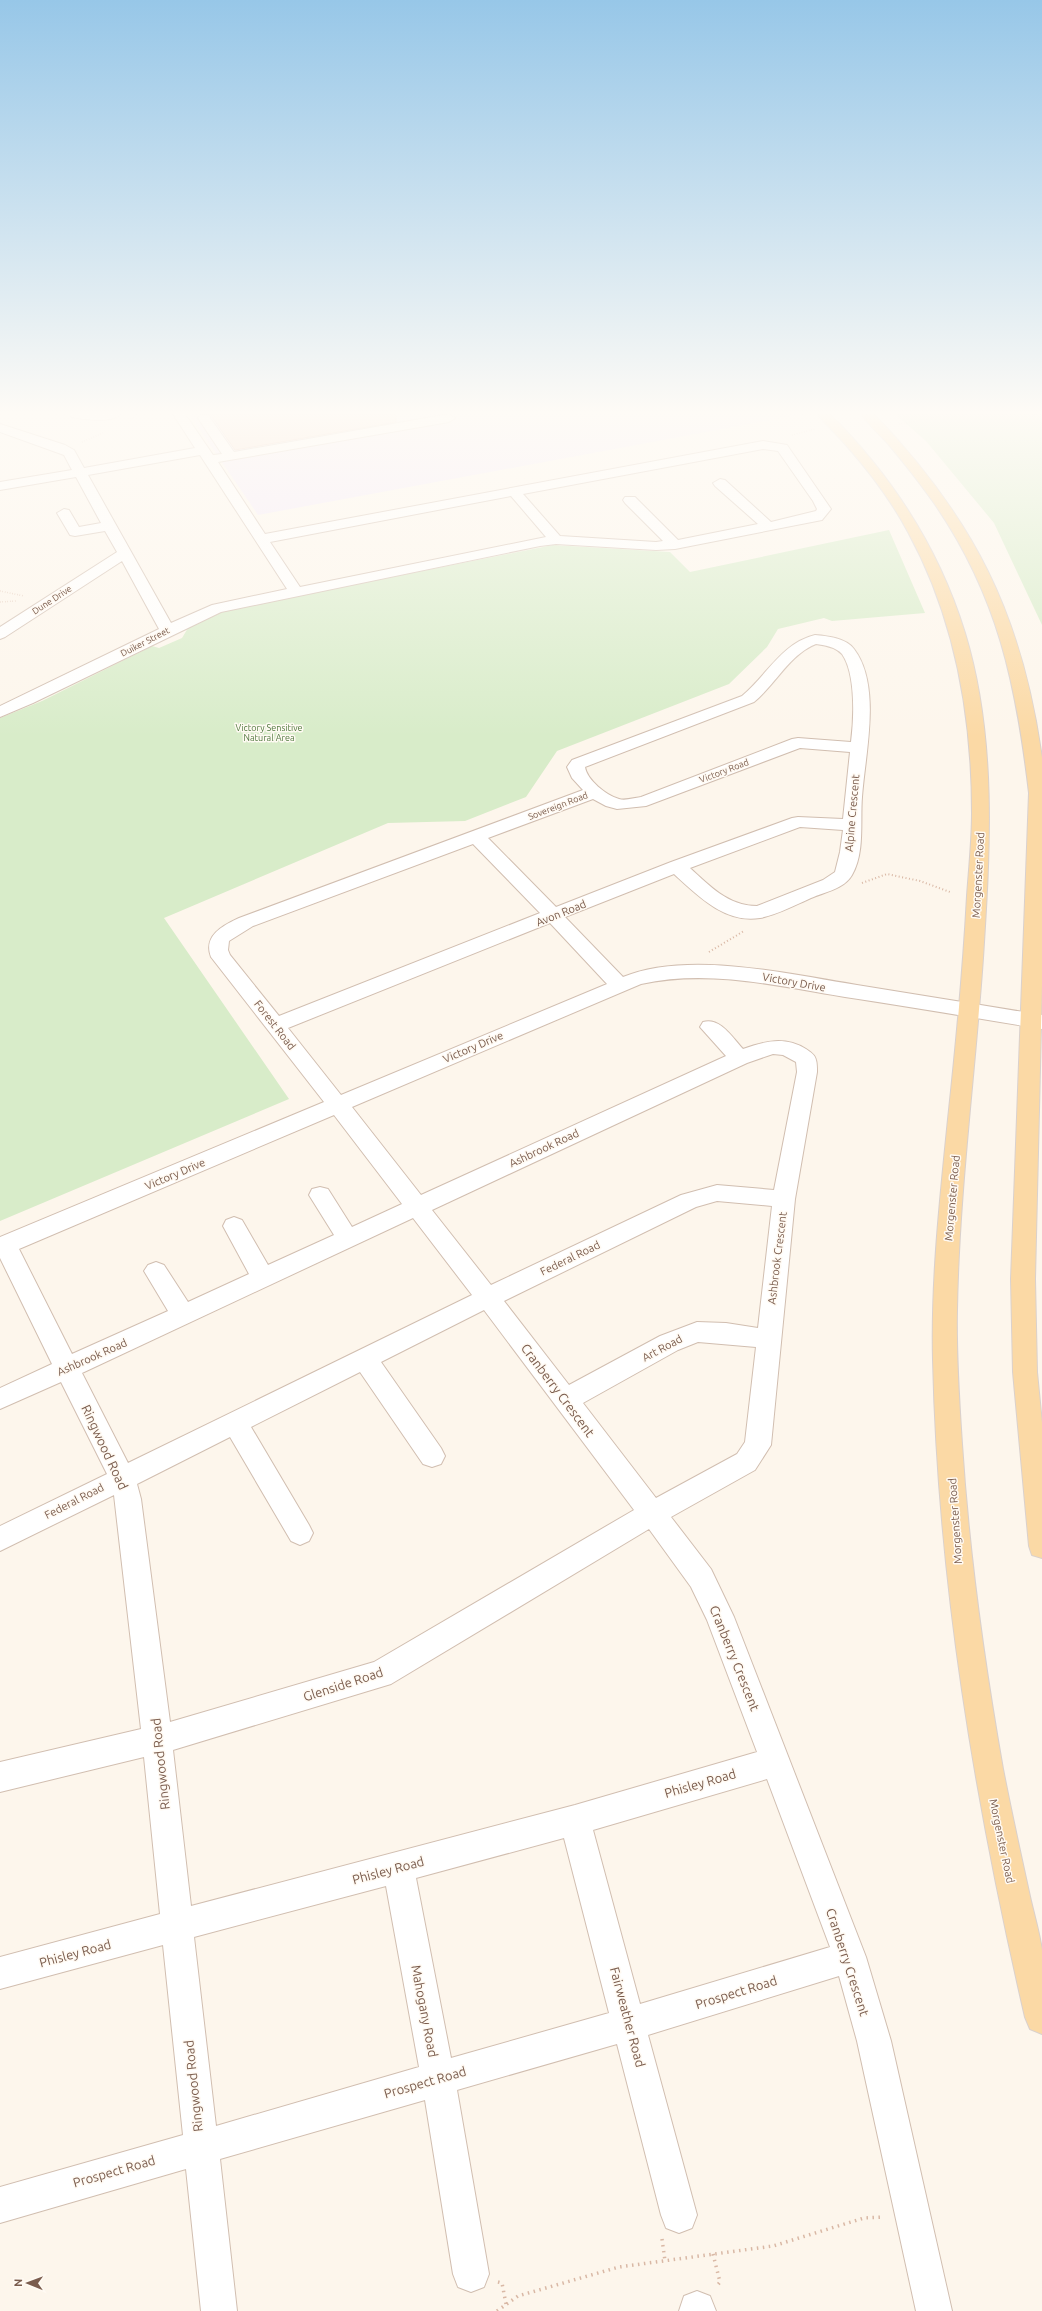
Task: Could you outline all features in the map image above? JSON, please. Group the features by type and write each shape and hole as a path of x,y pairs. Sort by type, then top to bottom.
{"main road":[{"name":"Morgenster Road","path":"909,522 930,560 949,604 968,671 976,730 981,816 969,1012 945,1292 945,1360 950,1464 959,1577 970,1665 994,1803 1042,2017"},
{"path":"955,522 989,588 1017,667 1031,730 1038,793 1036,1022 1022,1279 1025,1372 1034,1478 1042,1546"}],"street":[{"path":"69,522 75,532 110,526"},
{"path":"108,522 168,631"},
{"path":"251,522 296,591"},
{"path":"262,539 354,522"},
{"path":"540,522 556,540"},
{"path":"652,522 675,545"},
{"path":"763,522 769,527"},
{"name":"Duiker Street","path":"0,712 42,694 217,608 556,540 656,546 675,545 791,522"},
{"name":"Dune Drive","path":"0,634 125,553"},
{"name":"Sovereign Road","path":"218,944 224,934 246,922 595,792 577,775 576,767 582,761 748,699 761,689 799,644 817,639 834,642"},
{"name":"Alpine Crescent","path":"677,866 726,907 737,911 759,912 830,884 840,878 845,871 850,848 861,702 857,678 847,650 834,642"},
{"name":"Victory Road","path":"595,792 612,802 630,804 646,801 798,743 858,748"},
{"name":"Avon Road","path":"275,1025 555,916 677,866 798,822 851,825"},
{"path":"477,837 555,916 620,985"},
{"name":"Forest Road","path":"218,944 221,957 337,1105"},
{"name":"Victory Drive","path":"2,1246 620,985 636,979 668,972 714,972 760,976 1036,1022"},
{"path":"710,1027 740,1058"},
{"name":"Ashbrook Crescent","path":"653,1514 746,1462 758,1445 784,1199 807,1072 806,1059 793,1049 772,1046 740,1058"},
{"name":"Ashbrook Road","path":"0,1399 740,1058"},
{"name":"Cranberry Crescent","path":"337,1105 418,1206 702,1578 720,1617 850,1958 874,2042 934,2311"},
{"name":"Federal Road","path":"0,1539 488,1298 703,1196 738,1194 784,1199"},
{"path":"320,1195 348,1239"},
{"path":"234,1226 264,1278"},
{"name":"Ringwood Road","path":"2,1246 68,1368 122,1478 128,1499 157,1739 219,2311"},
{"path":"156,1271 184,1315"},
{"name":"Art Road","path":"565,1400 670,1343 697,1332 726,1333 768,1339"},
{"path":"365,1359 432,1456"},
{"path":"235,1423 300,1533"},
{"name":"Glenside Road","path":"0,1777 185,1732 381,1674 653,1514"},
{"name":"Phisley Road","path":"0,1973 575,1820 775,1762"},
{"name":"Fairweather Road","path":"575,1820 630,2024 679,2215"},
{"name":"Mahogany Road","path":"398,1867 438,2078 471,2274"},
{"name":"Prospect Road","path":"0,2205 200,2146 630,2024 850,1958"}],"path":[{"path":"0,590 31,598"},
{"path":"830,884 855,886 887,874 920,880 950,892"},
{"path":"706,954 746,930 752,924 759,912"},
{"path":"497,2311 518,2296 620,2267 774,2246 864,2218 888,2217"}],"green space":[{"path":"993,522 1042,522 1042,625"},
{"name":"Victory Sensitive Natural Area","path":"889,530 925,613 832,621 824,618 778,629 767,647 729,684 557,751 526,797 465,821 388,823 164,918 289,1099 0,1221 0,718 42,701 152,646 159,648 182,638 188,628 222,611 553,545 670,552 690,572"}]}
